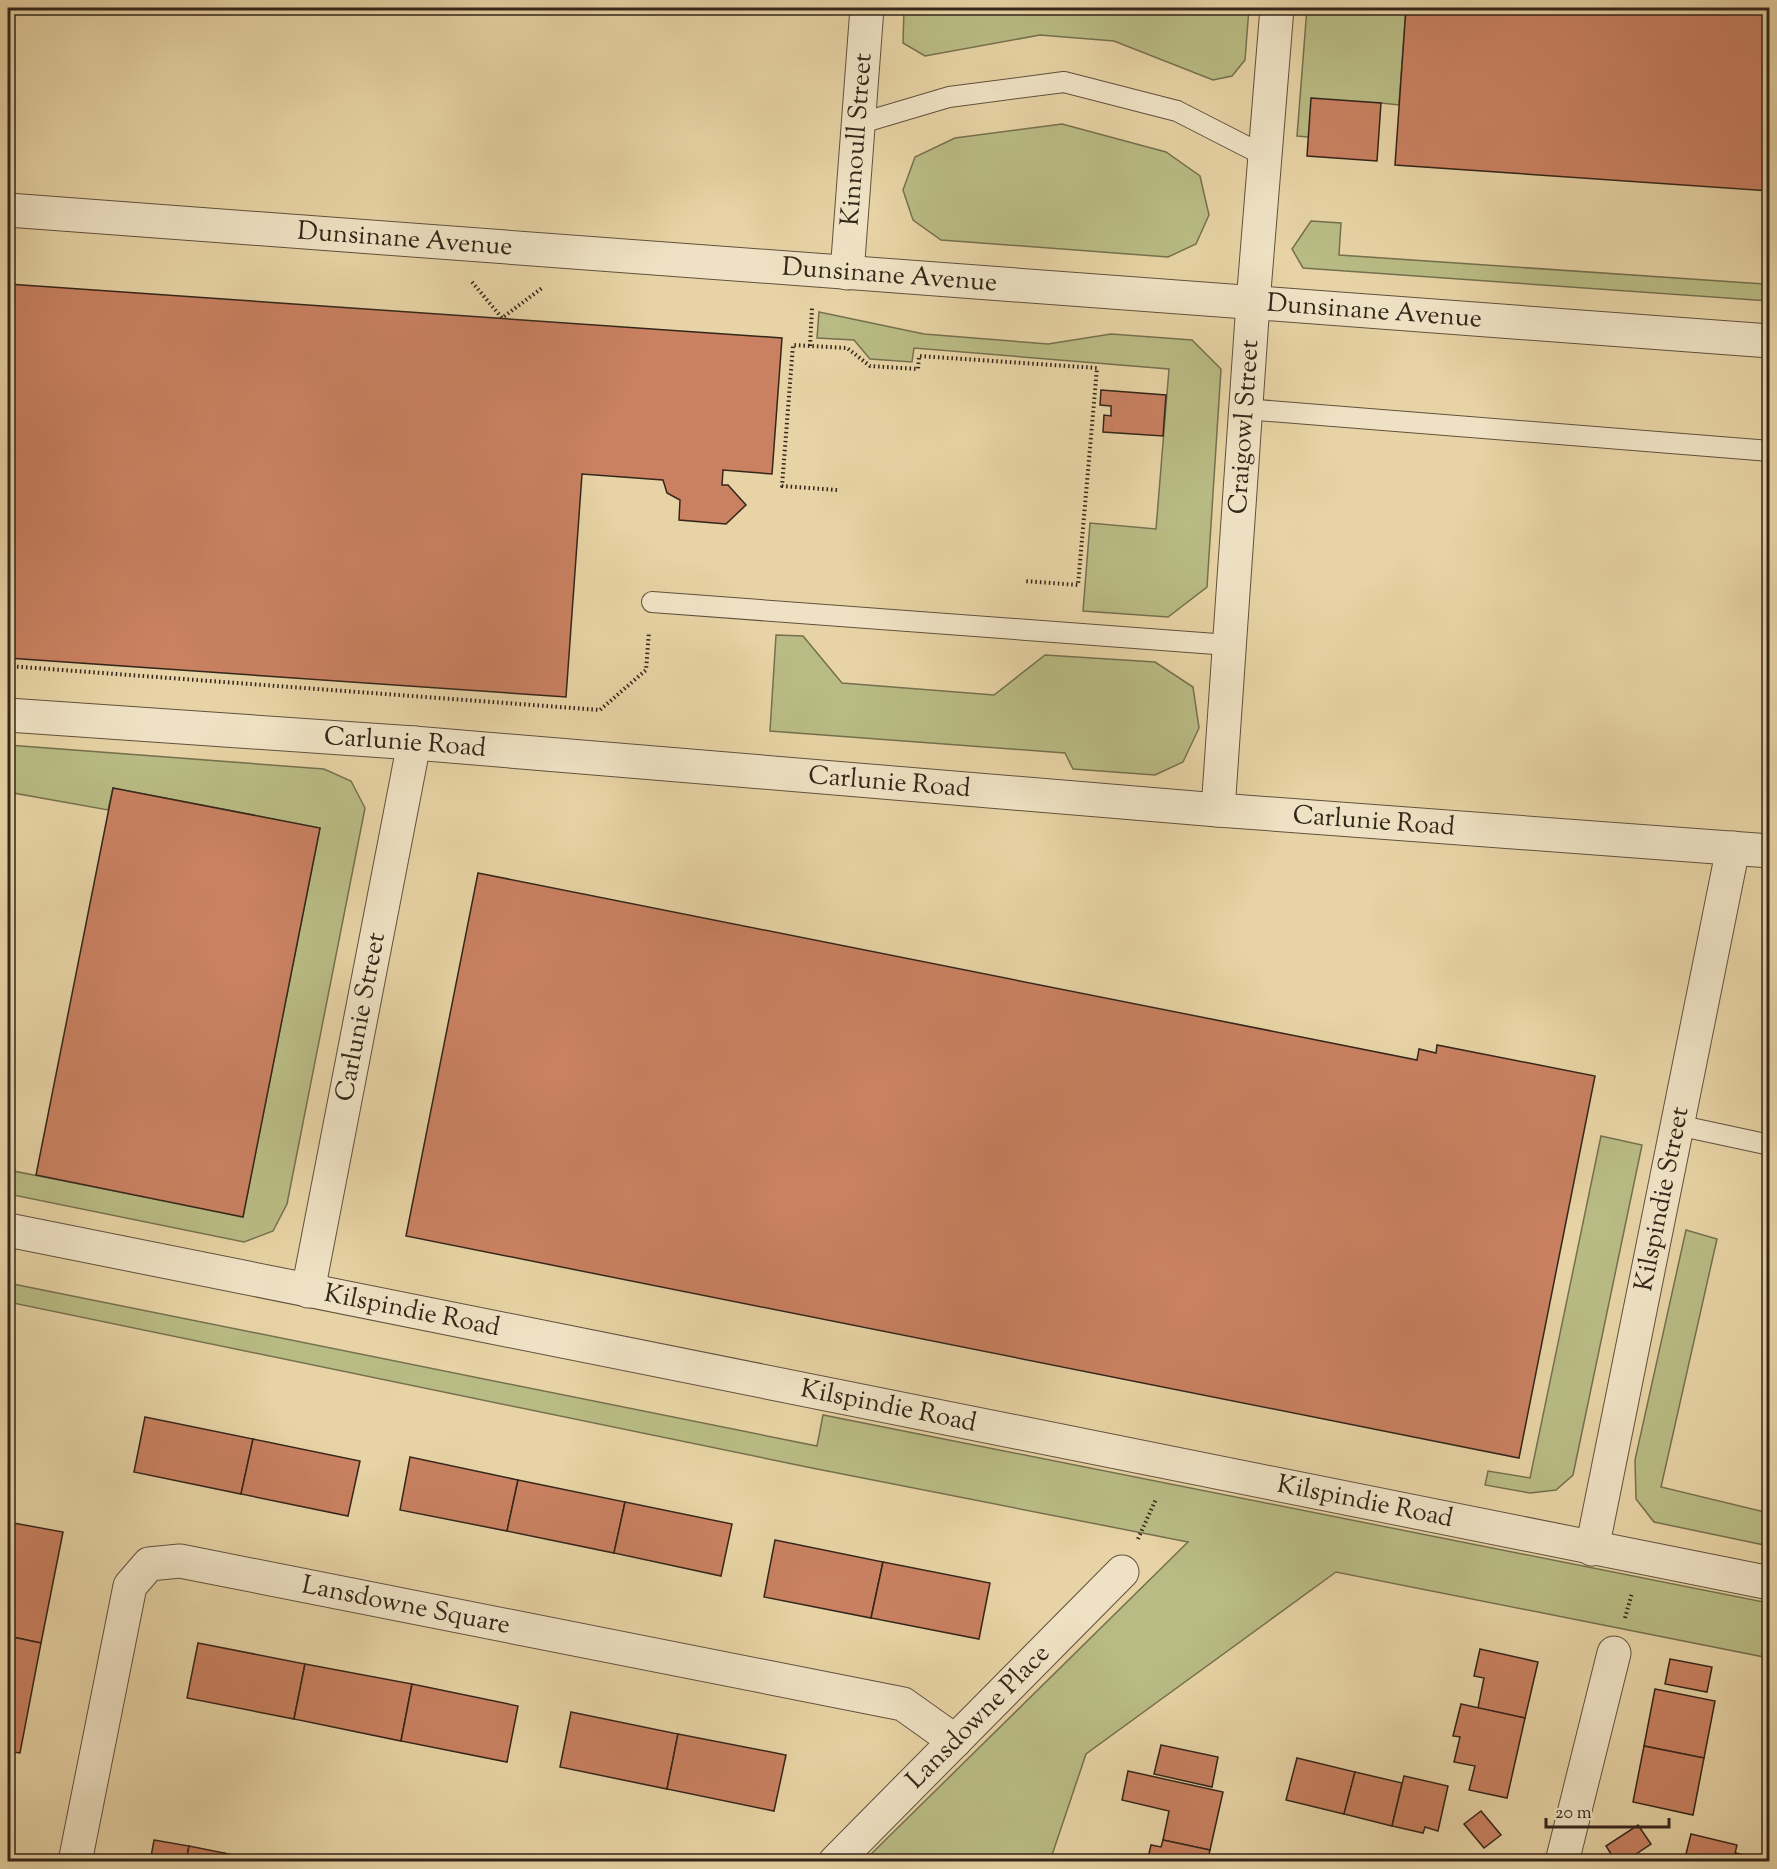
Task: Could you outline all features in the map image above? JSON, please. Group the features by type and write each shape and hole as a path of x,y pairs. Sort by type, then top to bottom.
{"street":[{"name":"Kinnoull Street","path":"847,273 867,8"},
{"name":"Craigowl Street","path":"1218,810 1245,409 1277,8"},
{"name":"Dunsinane Avenue","path":"8,210 1770,342"},
{"name":"Carlunie Road","path":"8,715 414,743 1218,810 1770,851"},
{"name":"Carlunie Street","path":"308,1291 414,743"},
{"name":"Kilspindie Street","path":"1592,1549 1733,848"},
{"name":"Kilspindie Road","path":"8,1230 1770,1584"},
{"name":"Lansdowne Square","path":"75,1862 130,1586 149,1564 180,1561 903,1704 955,1741"},
{"name":"Lansdowne Place","path":"835,1862 1122,1572"},
{"path":"1562,1862 1614,1653"}],"lane":[{"path":"858,124 949,97 1064,82 1177,111 1265,156"},
{"path":"1245,409 1770,451"},
{"path":"652,602 1229,645"},
{"path":"1677,1125 1770,1145"}],"path":[{"path":"837,490 782,486 793,345 848,348 870,366 918,369 919,356 1096,368 1078,585 1024,581"},
{"path":"8,666 600,710 646,670 652,602"},
{"path":"1122,1572 1173,1464"},
{"path":"1614,1653 1643,1558"}],"green space":[{"path":"904,8 1249,8 1245,60 1232,76 1213,80 1114,41 1040,35 925,56 903,43"},
{"path":"1307,8 1406,8 1399,105 1381,103 1308,137 1297,136"},
{"path":"1062,124 1166,152 1200,176 1209,215 1196,244 1168,257 941,240 913,220 903,190 915,157 955,138"},
{"path":"1311,221 1341,223 1339,255 1764,284 1767,253 1769,254 1769,301 1303,268 1292,249"},
{"path":"819,312 924,334 1048,344 1111,334 1192,340 1221,369 1207,587 1168,617 1083,611 1090,523 1156,529 1169,369 914,348 912,362 870,359 854,340 817,338"},
{"path":"776,635 803,636 842,683 994,695 1045,655 1155,662 1193,687 1199,728 1183,762 1155,775 1073,769 1065,753 770,731"},
{"path":"8,745 324,769 351,781 365,808 287,1204 273,1231 244,1242 8,1194 8,1170 243,1216 320,828 113,788 108,810 8,792"},
{"path":"1601,1136 1642,1145 1573,1475 1556,1490 1530,1493 1485,1485 1488,1471 1530,1478"},
{"path":"1686,1230 1717,1239 1661,1487 1769,1513 1769,1546 1654,1522 1636,1499 1635,1460"},
{"path":"8,1283 817,1446 823,1415 1769,1603 1769,1658 1336,1572 1086,1754 1050,1861 864,1861 1188,1542 812,1468 8,1302"}],"building":[{"path":"1406,8 1770,8 1770,191 1395,165"},
{"path":"1311,98 1381,103 1377,161 1307,156"},
{"path":"8,284 782,338 772,474 723,470 722,485 728,485 746,505 726,524 679,520 680,500 667,493 663,480 582,474 566,697 8,658"},
{"path":"1101,390 1166,395 1163,436 1103,432 1104,415 1111,416 1111,406 1100,405"},
{"path":"113,788 320,828 243,1217 36,1175"},
{"path":"478,873 1417,1060 1419,1049 1436,1053 1437,1045 1595,1076 1519,1458 406,1236"},
{"path":"145,1417 253,1439 241,1494 134,1472"},
{"path":"253,1439 360,1461 348,1516 241,1494"},
{"path":"410,1457 518,1480 507,1531 400,1510"},
{"path":"518,1480 625,1502 614,1553 507,1531"},
{"path":"625,1502 732,1524 721,1576 614,1553"},
{"path":"8,1522 63,1532 41,1643 8,1636"},
{"path":"775,1540 883,1562 871,1618 764,1597"},
{"path":"883,1562 990,1583 979,1639 871,1618"},
{"path":"8,1636 41,1643 20,1753 8,1751"},
{"path":"198,1643 305,1664 294,1719 187,1698"},
{"path":"1480,1649 1538,1662 1525,1718 1478,1708 1484,1678 1474,1676"},
{"path":"1670,1659 1712,1667 1707,1692 1665,1684"},
{"path":"305,1664 412,1684 401,1741 294,1719"},
{"path":"412,1684 518,1706 507,1762 401,1741"},
{"path":"1655,1689 1715,1701 1704,1758 1644,1746"},
{"path":"1461,1704 1525,1718 1507,1798 1469,1790 1475,1766 1454,1762 1460,1737 1453,1736"},
{"path":"571,1712 678,1734 667,1789 560,1767"},
{"path":"678,1734 786,1755 774,1811 667,1789"},
{"path":"1161,1745 1218,1757 1212,1787 1154,1774"},
{"path":"1644,1746 1704,1758 1693,1815 1633,1802"},
{"path":"1297,1758 1355,1772 1344,1814 1286,1800"},
{"path":"1128,1771 1223,1792 1210,1850 1163,1840 1169,1811 1122,1800"},
{"path":"1355,1772 1402,1783 1392,1826 1344,1814"},
{"path":"1404,1776 1448,1786 1438,1831 1425,1827 1423,1833 1392,1826"},
{"path":"1481,1811 1501,1835 1484,1848 1464,1824"},
{"path":"1638,1825 1651,1844 1624,1862 1616,1862 1606,1846"},
{"path":"1691,1834 1737,1845 1733,1862 1684,1862"},
{"path":"154,1840 189,1846 186,1862 150,1862"},
{"path":"1163,1840 1210,1850 1207,1862 1147,1862 1151,1845 1161,1847"},
{"path":"189,1846 224,1853 222,1862 186,1862"},
{"path":"224,1853 259,1860 258,1862 222,1862"},
{"path":"1736,1853 1770,1861 1770,1862 1733,1862"}]}
